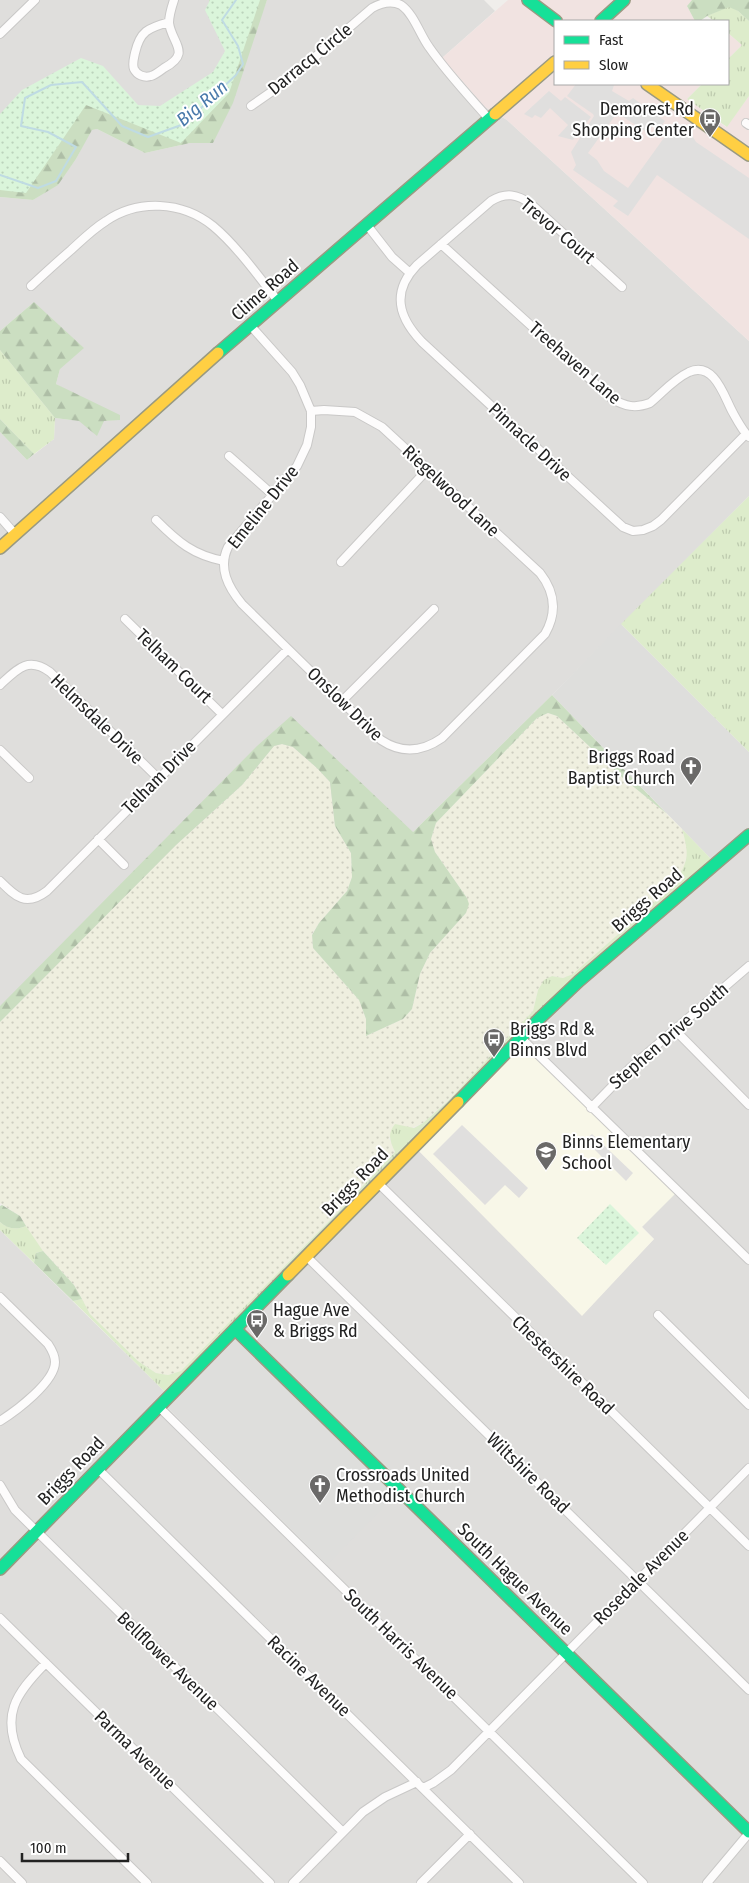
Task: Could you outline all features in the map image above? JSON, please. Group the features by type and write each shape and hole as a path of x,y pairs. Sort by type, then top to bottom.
{"street":[{"path":"0,34 34,0"},
{"path":"169,22 144,32 138,42 133,62 138,74 151,76 174,63 178,55 169,22 174,0"},
{"path":"528,0 555,20"},
{"path":"602,20 624,0"},
{"name":"Darracq Circle","path":"251,106 287,80 372,8 383,2 396,2 408,12 428,46 489,119"},
{"name":"Clime Road","path":"0,548 250,325 554,63"},
{"path":"648,85 749,155"},
{"name":"Trevor Court","path":"410,273 488,204 500,196 511,194 522,197 622,287"},
{"path":"31,286 106,220 131,209 147,205 191,212 212,225 228,241 278,301"},
{"path":"367,225 392,257 410,273"},
{"name":"Treehaven Lane","path":"441,244 612,399 624,406 644,406 684,375 693,371 702,371 711,375 719,384 732,410 748,435"},
{"name":"Pinnacle Drive","path":"410,273 401,293 401,304 410,330 623,527 633,531 643,530 661,520 748,435"},
{"name":"Emeline Drive","path":"224,561 225,554 232,542 291,474 303,457 309,436 311,411 307,398 292,372 250,325"},
{"name":"Riegelwood Lane","path":"311,411 355,412 382,427 540,573 550,590 554,606 552,618"},
{"path":"228,456 272,495"},
{"path":"341,562 427,470"},
{"path":"0,518 15,534"},
{"path":"156,520 191,551 224,561"},
{"name":"Onslow Drive","path":"224,561 225,576 231,591 242,604 376,736 387,744 406,750 423,748 442,738 539,641 545,634 552,618"},
{"path":"341,702 434,609"},
{"name":"Telham Court","path":"125,618 222,714"},
{"name":"Telham Drive","path":"0,880 13,894 28,900 38,897 47,891 288,649"},
{"name":"Helmsdale Drive","path":"0,684 24,666 34,664 43,667 158,778"},
{"path":"0,750 29,778"},
{"name":"Briggs Road","path":"0,1569 306,1256 579,981 749,835"},
{"path":"98,839 124,865"},
{"name":"Stephen Drive South","path":"591,1108 630,1068 749,966"},
{"path":"675,1030 749,1105"},
{"path":"521,1038 749,1260"},
{"name":"Chestershire Road","path":"378,1183 749,1546"},
{"name":"Wiltshire Road","path":"306,1256 749,1690"},
{"path":"0,1297 48,1344 54,1352 56,1362 54,1371 49,1378 27,1401 0,1421"},
{"path":"658,1315 749,1405"},
{"name":"South Hague Avenue","path":"235,1329 749,1832"},
{"name":"South Harris Avenue","path":"159,1407 643,1883"},
{"name":"Rosedale Avenue","path":"423,1788 451,1770 749,1468"},
{"name":"Racine Avenue","path":"98,1469 519,1883"},
{"name":"Bellflower Avenue","path":"0,1485 15,1510 344,1832"},
{"name":"Parma Avenue","path":"0,1618 270,1883"},
{"path":"46,1663 21,1689 8,1708 5,1730 10,1746 147,1883"},
{"path":"293,1883 374,1804 416,1782"},
{"path":"707,1883 749,1832"},
{"path":"421,1883 470,1834"},
{"path":"0,1861 22,1883"}],"shaded area":[{"path":"0,0 209,0 210,15 230,60 169,115 0,130"},
{"path":"267,0 484,0 495,11 442,58 485,107 507,120 749,341 749,496 413,832 0,1006 0,432 27,460 54,439 55,418 79,421 119,420 56,384 60,369 34,302 0,331 0,197 33,200 57,185 76,159 91,130 97,129 145,153 190,143 213,143"},
{"path":"508,0 692,0 687,6 694,20 554,20 554,85 701,85 687,99 726,127 749,96 749,341 507,120 485,107 442,58"},
{"path":"729,34 742,45 729,58"},
{"path":"575,85 614,85 612,91 629,101 633,98 665,121 662,125 647,128 645,131 617,113 588,153 597,160 604,171 628,188 671,128 691,134 696,142 749,178 749,239 657,175 628,216 613,206 618,201 573,170 576,165 571,152 594,116 567,96"},
{"path":"549,91 561,101 565,97 591,117 573,140 558,136 568,125 550,108 541,118 535,115 532,118 524,114"},
{"path":"621,624 749,752 749,829 713,861 552,695"},
{"path":"749,829 749,1883 0,1883 0,1230 167,1394 166,1406 327,1565 235,1336 411,1143 582,1315 654,1239 642,1227 518,1036 538,1015"},
{"name":"Binns Elementary School","path":"523,1041 676,1193 642,1227 654,1239 582,1316 416,1148"},
{"path":"462,1125 528,1188 519,1198 505,1185 485,1205 433,1154"},
{"path":"592,1134 633,1173 626,1181 585,1140"},
{"path":"235,1336 396,1495 327,1565 166,1406"}],"green space":[{"path":"209,0 267,0 233,103 213,143 190,143 145,153 97,129 92,130 76,159 58,185 33,200 0,197 0,130 41,82 153,118 230,60 210,15"},
{"path":"210,0 260,0 229,93 181,143 86,105 26,193 0,190 0,114 22,90 81,58 103,66 138,105 160,106 213,72 225,51 205,10"},
{"path":"692,0 749,0 749,21 738,11 729,7 701,20 694,20 687,6"},
{"path":"729,6 749,21 749,96 727,127 687,99 701,85 729,85 729,58 742,45 729,34 729,20 713,20 707,16"},
{"path":"34,302 84,348 60,369 56,384 120,415 120,420 104,421 97,436 79,421 55,418 0,350 0,331"},
{"path":"0,350 55,418 54,439 34,454 0,419"},
{"path":"0,419 34,454 27,460 0,432"},
{"path":"749,496 749,752 621,624"},
{"path":"552,695 667,814 624,779 557,716 548,713 537,718 436,823 431,839 435,852 467,898 469,904 466,913 430,953 420,974 412,1009 403,1019 366,1036 366,1019 359,1000 313,948 312,935 319,923 347,891 352,877 351,853 335,826 330,782 293,747 282,744 274,746 242,785 176,845 0,1022 0,1006 257,746 291,716 413,832"},
{"path":"548,713 557,716 624,779 667,814 682,829 688,850 684,867 674,885 573,974 563,978 552,976 538,990 533,1011 447,1102 423,1123 389,1138 395,1152 181,1371 168,1375 156,1373 138,1361 90,1314 74,1285 43,1251 20,1216 0,1203 0,1022 176,845 242,785 274,746 282,744 293,747 330,782 335,826 351,853 352,877 347,891 319,923 312,934 313,948 359,1000 366,1019 366,1036 403,1019 412,1009 420,974 430,953 466,913 467,898 435,852 431,839 436,823 537,718"},
{"path":"682,829 713,861 538,1015 167,1394 73,1301 82,1299 90,1314 138,1361 156,1373 168,1375 181,1371 395,1152 390,1138 395,1124 414,1128 423,1123 447,1102 533,1011 538,990 544,980 552,976 563,978 573,974 674,885 685,864 687,852"},
{"path":"610,1204 639,1233 606,1265 577,1238"},
{"path":"2,1205 20,1216 26,1226 12,1228 0,1222 0,1206"},
{"path":"0,1222 12,1228 26,1226 43,1251 36,1253 34,1263 0,1230"},
{"path":"43,1251 74,1285 82,1299 73,1301 34,1263 36,1253"}],"waterway":[{"name":"Big Run","path":"0,175 38,188 56,181 76,147 48,132 21,126 25,98 51,85 82,82 122,126 148,137 184,124 236,75 243,64 238,46 222,20 236,0"}],"traffic: fast":[{"path":"528,0 555,20"},
{"path":"602,20 624,0"},
{"path":"218,353 495,114"},
{"path":"458,1102 579,981 749,835"},
{"path":"0,1569 288,1275"},
{"path":"235,1329 749,1832"}],"traffic: slow":[{"path":"495,114 554,63"},
{"path":"648,85 749,155"},
{"path":"0,548 218,353"},
{"path":"288,1275 458,1102"}],"place":[{"name":"Demorest Rd Shopping Center","path":"710,138"},
{"name":"Briggs Road Baptist Church","path":"691,786"},
{"name":"Briggs Rd & Binns Blvd","path":"494,1058"},
{"name":"Binns Elementary School","path":"546,1171"},
{"name":"Hague Ave & Briggs Rd","path":"257,1339"},
{"name":"Crossroads United Methodist Church","path":"320,1504"}]}
